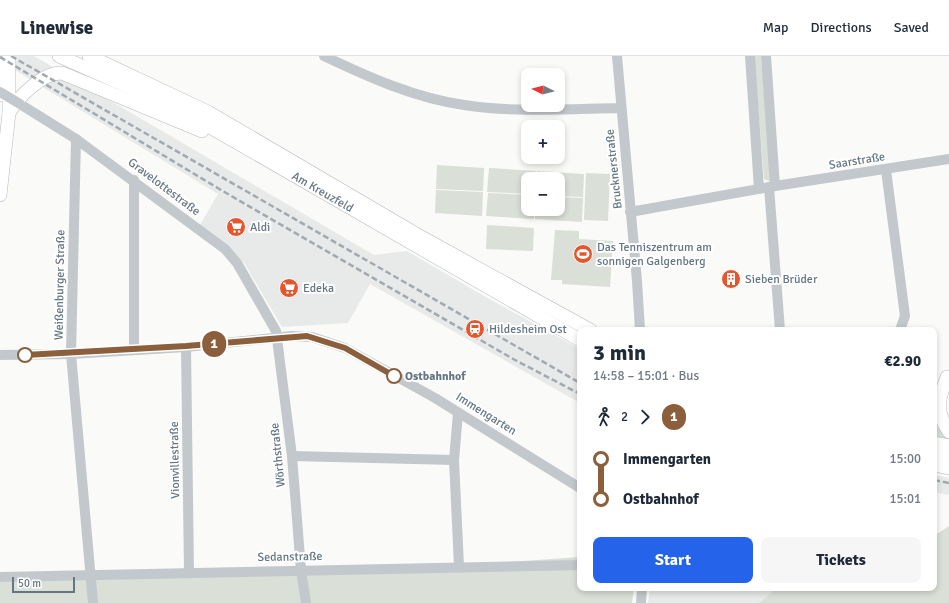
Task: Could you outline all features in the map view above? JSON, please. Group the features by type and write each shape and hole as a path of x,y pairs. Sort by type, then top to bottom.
{"main road":[{"path":"0,195 9,113 9,56"},
{"name":"Am Kreuzfeld","path":"59,56 172,106 577,338"},
{"name":"Am Kreuzfeld","path":"89,57 208,112 423,238 585,327"},
{"path":"0,65 0,96"},
{"path":"9,113 44,77 62,73 199,130 233,140"},
{"path":"937,385 948,376"},
{"path":"948,376 939,400 939,413 949,432"},
{"path":"937,444 949,446"},
{"path":"937,455 949,457"},
{"path":"937,466 949,468"}],"street":[{"path":"324,56 364,75 413,92 463,105 521,110 621,108"},
{"name":"Brucknerstraße","path":"616,56 630,212 768,187"},
{"path":"750,56 768,187 780,327"},
{"path":"766,56 768,187"},
{"name":"Gravelottestraße","path":"0,92 76,139 134,180 230,253 272,324 276,338"},
{"name":"Weißenburger Straße","path":"76,139 71,354 89,575 93,603"},
{"name":"Saarstraße","path":"768,187 886,170 949,159"},
{"path":"886,170 905,316 901,327"},
{"path":"134,180 134,349"},
{"path":"630,212 640,327"},
{"name":"Immengarten","path":"0,355 71,354 276,338 312,337 345,348 458,413 577,486"},
{"name":"Wörthstraße","path":"276,338 292,456 301,570 306,603"},
{"name":"Vionvillestraße","path":"186,346 189,573"},
{"path":"458,413 454,460 459,566"},
{"path":"292,456 454,460"},
{"name":"Sedanstraße","path":"0,576 459,566 577,565"},
{"path":"641,603 642,591"}],"shaded area":[{"path":"0,56 34,56 374,255 407,251 577,347 577,401 370,284 348,323 282,327 244,263 200,225 218,194 0,61"},
{"path":"754,56 761,56 771,179 769,181 764,179"},
{"path":"437,165 484,168 483,191 436,189"},
{"path":"489,168 536,171 521,172 521,194 487,192"},
{"path":"565,173 584,174 583,197 565,196"},
{"path":"586,173 610,174 608,221 584,220"},
{"path":"436,190 483,192 482,216 435,213"},
{"path":"488,193 521,195 521,216 534,216 534,219 486,216"},
{"path":"565,197 583,198 582,222 535,219 535,216 565,216"},
{"path":"487,225 534,228 533,251 486,249"},
{"name":"Das Tenniszentrum am sonnigen Galgenberg","path":"555,230 579,231 579,239 613,241 610,287 562,284 562,280 551,280"},
{"path":"939,390 944,434 949,440 937,438 937,392"},
{"path":"937,476 949,478 949,495 937,493"},
{"path":"949,526 949,603 759,603 773,591 937,591 937,534"},
{"path":"577,557 577,591 634,591 632,603 0,603 0,582 451,566"},
{"path":"650,591 774,591 759,603 648,603"}],"railway":[{"path":"11,56 577,381"},
{"path":"0,57 221,190 515,360 577,392"},
{"path":"937,481 949,483"}],"bus line":[{"name":"1","path":"25,355 71,354 307,336 345,348 394,376"}],"place":[{"name":"Aldi","path":"236,227"},
{"name":"Das Tenniszentrum am sonnigen Galgenberg","path":"583,254"},
{"name":"Sieben Brüder","path":"731,279"},
{"name":"Edeka","path":"289,288"},
{"name":"Hildesheim Ost","path":"475,329"},
{"name":"Ostbahnhof","path":"394,376"}]}
